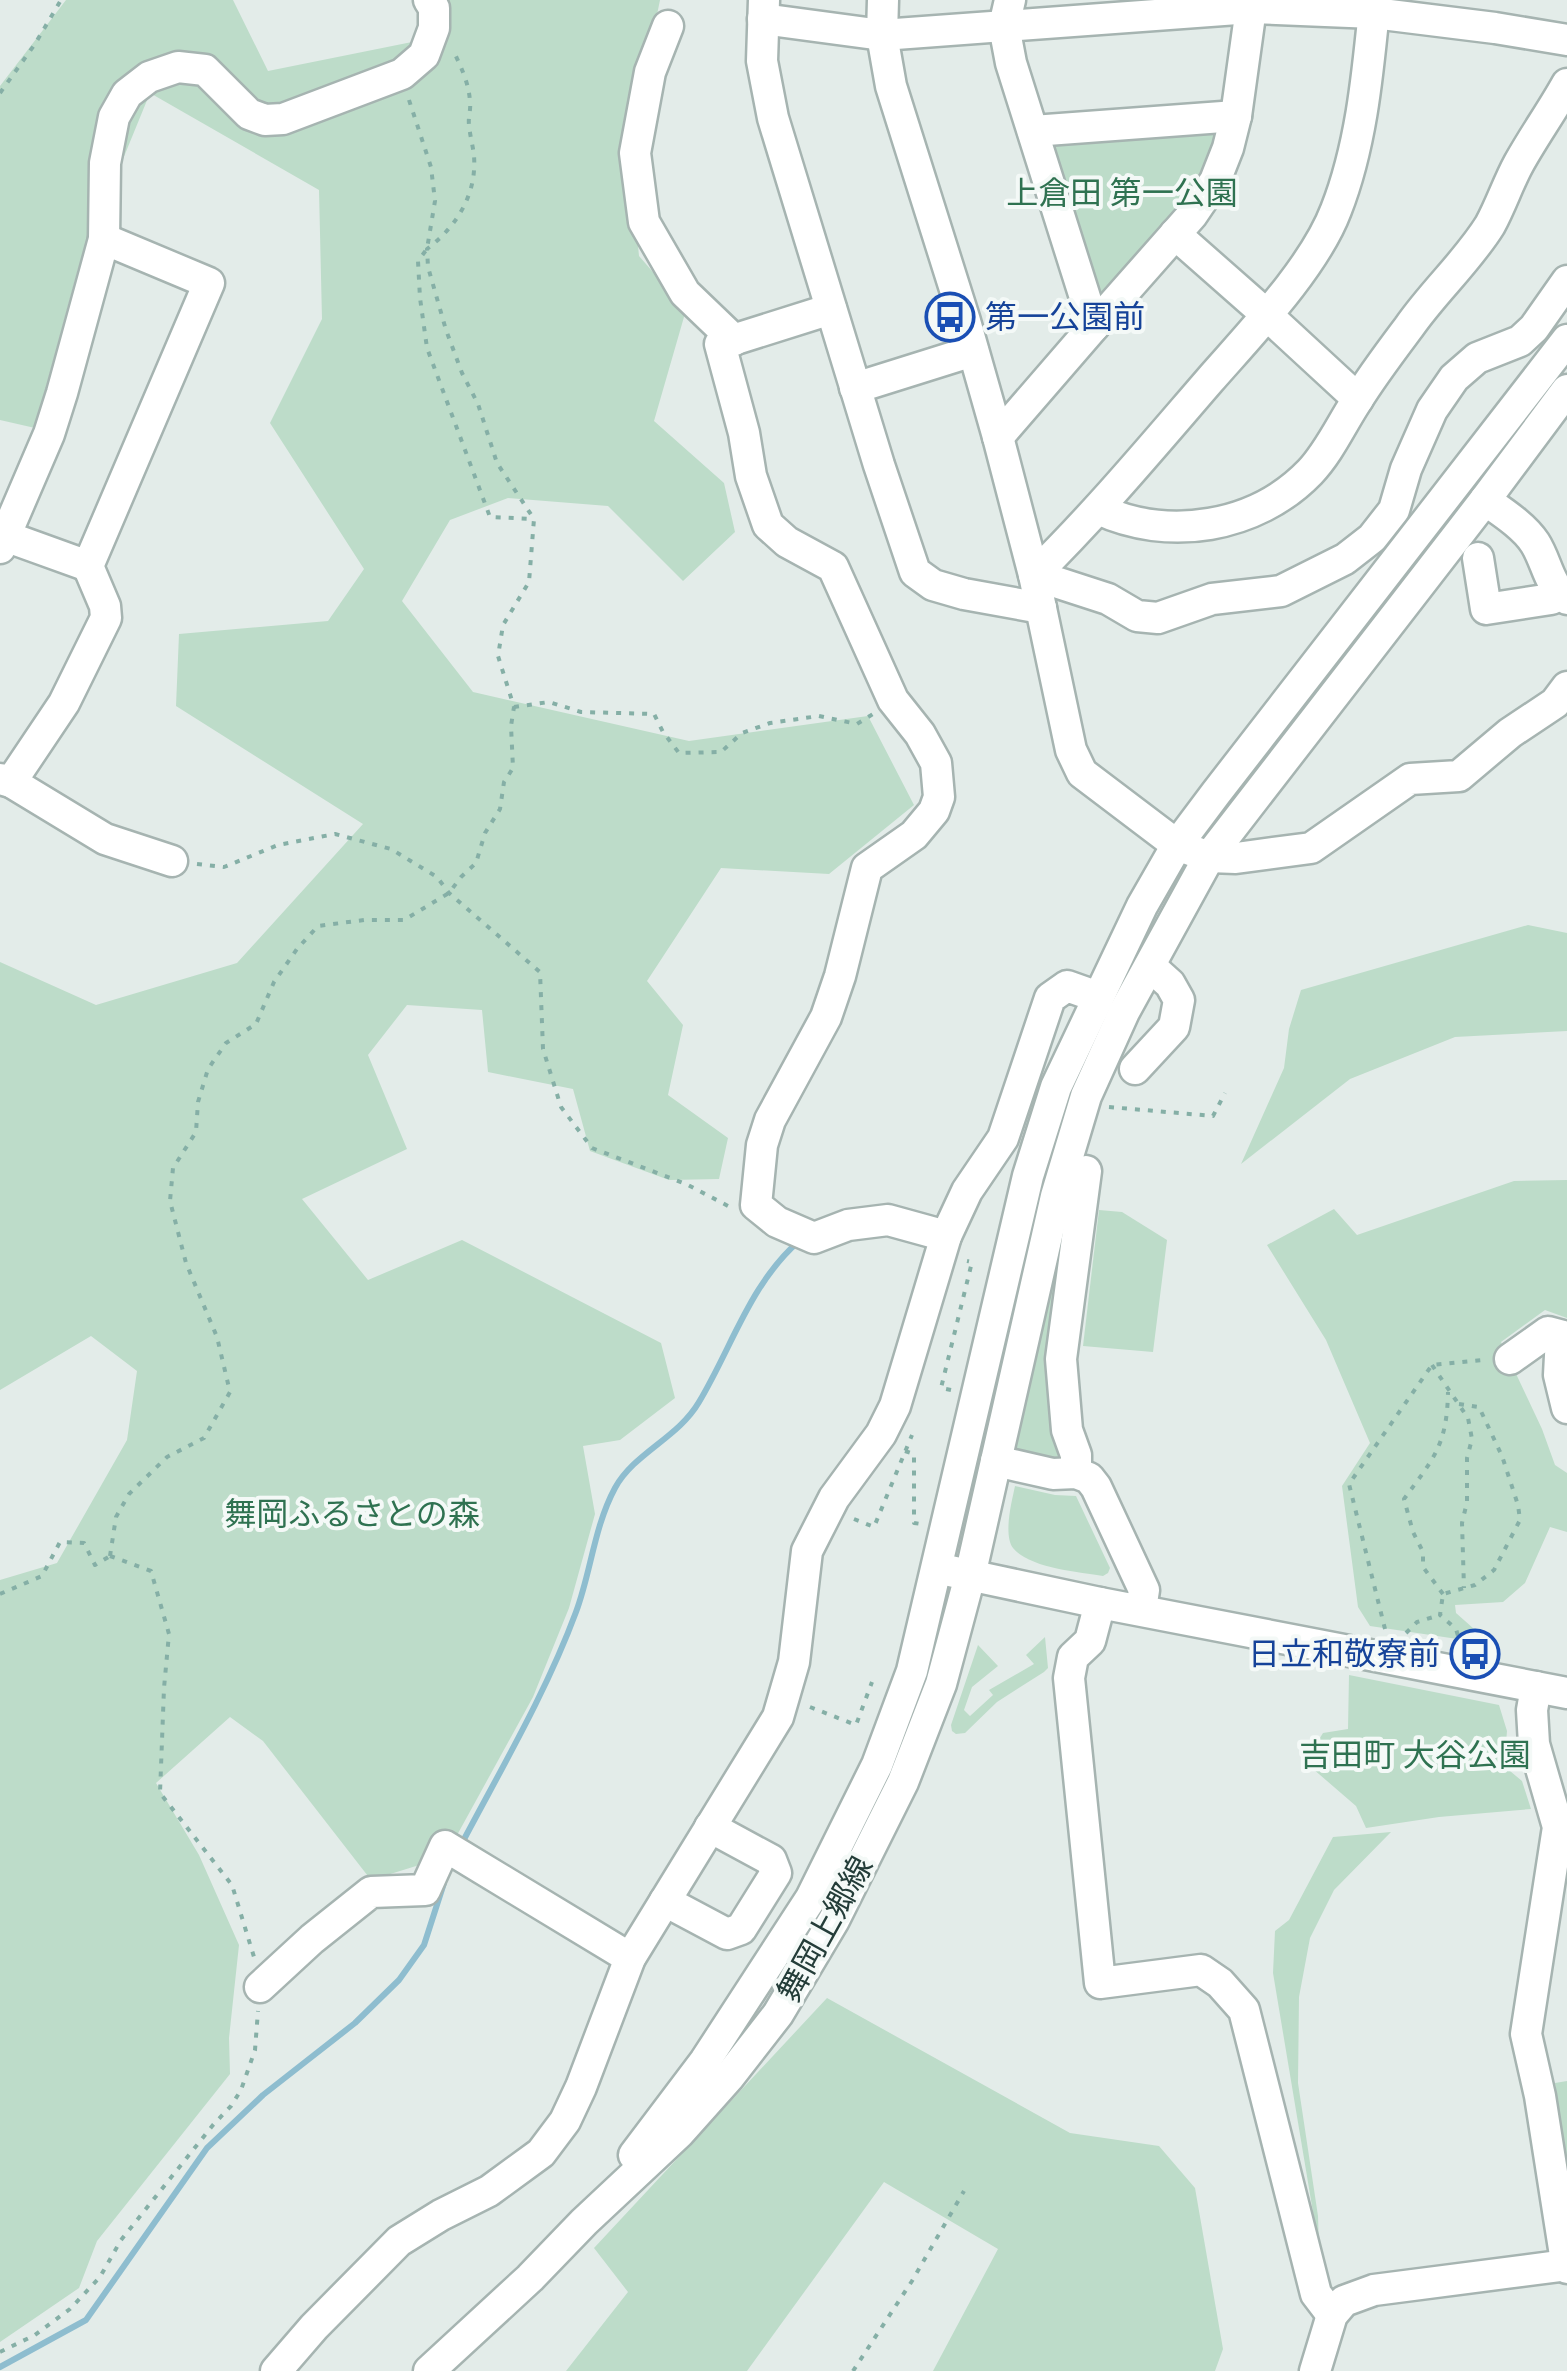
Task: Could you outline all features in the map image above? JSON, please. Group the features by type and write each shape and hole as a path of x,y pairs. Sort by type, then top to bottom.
{"street":[{"path":"882,0 882,34 890,86 974,351 1034,574 1071,750 1082,773 1177,845 1209,857 1236,858 1310,848 1410,778 1459,776 1510,732 1555,702 1567,688"},
{"path":"1034,574 1098,509 1267,314 1313,254 1336,212 1361,116 1375,6"},
{"path":"1040,608 964,594 933,584 914,572 773,118 762,61 764,9 882,34 1007,13 1375,6 1496,14 1567,40"},
{"path":"998,437 1192,215 1215,181 1236,116 1251,8"},
{"path":"1007,13 1010,63 1094,326"},
{"path":"88,566 2,542 49,434 104,239 105,163 114,116 127,94 149,77 178,67 205,70 249,114 265,120 282,119 402,74 424,55 431,14"},
{"path":"668,26 650,72 635,153 644,222 685,293 734,340"},
{"path":"1098,509 1150,526 1178,528 1246,516 1309,473 1415,318 1492,222 1522,157 1567,84"},
{"path":"1033,132 1236,116"},
{"path":"1175,234 1358,399"},
{"path":"104,239 208,284 88,566 106,618 64,702 5,781 105,839 172,861"},
{"path":"1034,574 1108,599 1138,616 1158,618 1212,600 1281,590 1345,559 1372,538 1394,510 1406,469 1432,410 1454,378 1477,358 1520,341 1534,328 1567,281"},
{"path":"831,309 720,344 744,433 751,476 768,525 787,542 832,567 893,700 920,734 936,764 938,797 934,811 914,835 867,868 826,1017 770,1120 762,1146 756,1206 791,1227 888,1220 953,1248"},
{"name":"舞岡上郷線","path":"584,2222 705,2061 811,1898 877,1765 912,1670 1028,1176 1056,1087 1142,906 1177,845 1567,340"},
{"path":"855,388 974,351"},
{"name":"舞岡上郷線","path":"429,2371 679,2133 778,2014 834,1920 903,1782 941,1684 970,1576 1056,1196 1086,1096 1124,1012 1209,857 1567,390"},
{"path":"1478,558 1486,610 1562,595 1534,542 1486,500"},
{"path":"1135,1069 1174,1028 1179,1000 1170,984 1150,966"},
{"path":"276,2371 399,2241 489,2191 541,2154 565,2121 630,1958 778,1717 794,1662 807,1551 834,1498 881,1434 895,1406 953,1248 967,1191 1003,1138 1050,998 1067,986 1098,997"},
{"path":"1076,1472 1076,1456 1067,1430 1061,1359 1086,1171"},
{"path":"1510,1359 1548,1332 1564,1337 1559,1374 1567,1408"},
{"path":"996,1462 1053,1474 1076,1472 1089,1478 1144,1590 1141,1610"},
{"path":"937,1568 1567,1693"},
{"path":"1100,1603 1090,1641 1073,1657 1068,1678 1100,1983 1201,1970 1220,1983 1244,2010 1316,2294 1332,2315"},
{"path":"1315,2371 1332,2315 1344,2301 1374,2290 1567,2266 1526,2034 1558,1827 1534,1744 1532,1710 1536,1687"},
{"path":"665,1901 727,1934 740,1930 776,1874 771,1860 710,1827"},
{"path":"260,1987 371,1892 425,1890 457,1854 630,1958"}],"path":[{"path":"0,93 62,0"},
{"path":"431,14 454,50 467,83 474,174 459,218 418,261 426,348 490,517 534,519"},
{"path":"110,1556 116,1517 129,1494 167,1457 204,1438 230,1392 217,1337 186,1262 170,1201 173,1168 196,1132 198,1102 208,1069 226,1043 256,1024 274,982 318,926 404,920 449,893 476,863 485,833 500,809 504,782 514,768 514,708 498,656 503,626 529,582 534,519 497,462 478,404 446,330 426,249 435,201 431,167 402,74"},
{"path":"514,708 549,702 581,712 654,714 679,753 721,752 742,733 770,722 818,716 856,724 893,700"},
{"path":"172,861 224,867 278,845 336,834 391,849 437,876 449,893 540,972 542,1049 562,1107 592,1148 686,1184 744,1215 791,1227"},
{"path":"1104,1106 1213,1116 1225,1094"},
{"path":"951,1390 941,1388 972,1262 953,1248"},
{"path":"1432,1364 1510,1359"},
{"path":"1432,1364 1468,1418 1472,1439 1462,1523 1464,1588"},
{"path":"1386,1634 1349,1484 1432,1364"},
{"path":"1440,1614 1443,1594 1423,1567 1423,1552 1404,1499 1441,1444 1448,1422 1448,1388"},
{"path":"1443,1594 1475,1584 1494,1570 1520,1520 1502,1456 1480,1407 1459,1404"},
{"path":"906,1451 914,1454 914,1523 926,1525"},
{"path":"0,1594 42,1576 60,1542 84,1543 95,1565 110,1556"},
{"path":"0,2352 34,2335 70,2309 100,2276 121,2240 231,2106 255,2050 260,1987 232,1885 160,1793 169,1634 150,1571 110,1556"},
{"path":"1404,1638 1416,1622 1440,1614"},
{"path":"1440,1614 1456,1629 1462,1650"},
{"path":"785,1698 856,1725 872,1682"},
{"path":"854,2371 964,2191"}],"green space":[{"name":"舞岡ふるさとの森","path":"66,0 233,0 268,71 412,42 426,0 660,0 629,152 639,256 686,310 654,421 724,483 735,532 683,581 608,506 508,498 450,520 402,601 473,692 689,741 868,716 914,805 829,874 721,868 647,981 683,1025 668,1095 728,1138 719,1179 669,1180 590,1151 573,1089 488,1072 482,1010 407,1005 368,1055 407,1149 302,1199 368,1280 462,1240 661,1343 675,1398 620,1440 583,1446 595,1514 569,1608 533,1697 445,1857 371,1880 263,1741 230,1717 156,1783 199,1855 239,1945 229,2038 230,2074 97,2241 79,2288 0,2342 0,1580 57,1563 127,1440 137,1371 91,1336 0,1390 0,962 96,1005 237,963 363,824 176,706 179,634 328,621 364,569 270,423 322,319 319,190 150,93 78,269 35,428 0,420 0,86"},
{"name":"上倉田 第一公園","path":"1217,127 1223,135 1207,179 1106,301 1095,299 1046,148 1052,138"},
{"path":"1528,925 1567,933 1567,1031 1455,1037 1350,1079 1241,1164 1284,1068 1289,1029 1301,990"},
{"path":"1567,1180 1567,1318 1545,1310 1501,1342 1555,1465 1567,1473 1567,1532 1550,1527 1525,1583 1503,1602 1455,1605 1456,1613 1491,1644 1370,1626 1358,1607 1342,1486 1370,1443 1326,1340 1267,1245 1334,1209 1357,1235 1514,1181"},
{"path":"1099,1210 1122,1212 1167,1240 1153,1352 1083,1346"},
{"path":"1064,1235 1062,1461 1020,1456 1015,1450"},
{"path":"1015,1486 1076,1496 1110,1568 1108,1573 1103,1576 1055,1568 1020,1555 1010,1542 1008,1526"},
{"path":"1045,1637 1048,1668 997,1702 965,1733 952,1731 978,1645 998,1666 972,1687 964,1710 970,1716 993,1695 989,1690 1034,1664 1026,1655"},
{"name":"吉田町 大谷公園","path":"1349,1675 1499,1705 1507,1731 1504,1766 1522,1781 1531,1809 1366,1828 1356,1806 1305,1762 1323,1733 1348,1729"},
{"path":"1391,1832 1334,1890 1310,1938 1299,1997 1298,2083 1318,2216 1319,2248 1273,1973 1275,1931 1289,1920 1333,1837"},
{"path":"827,1998 1070,2133 1159,2146 1195,2188 1223,2349 1215,2371 933,2371 998,2249 884,2182 747,2371 566,2371 628,2292 594,2248"},
{"path":"1567,2081 1567,2168 1555,2083"}],"waterway":[{"path":"461,1845 564,1642 615,1488 633,1465 690,1415 755,1296 799,1241"},
{"path":"0,2367 86,2320 207,2148 263,2095 355,2023 399,1980 424,1945 444,1883"}],"place":[{"name":"第一公園前","path":"950,317"},
{"name":"日立和敬寮前","path":"1475,1654"}]}
